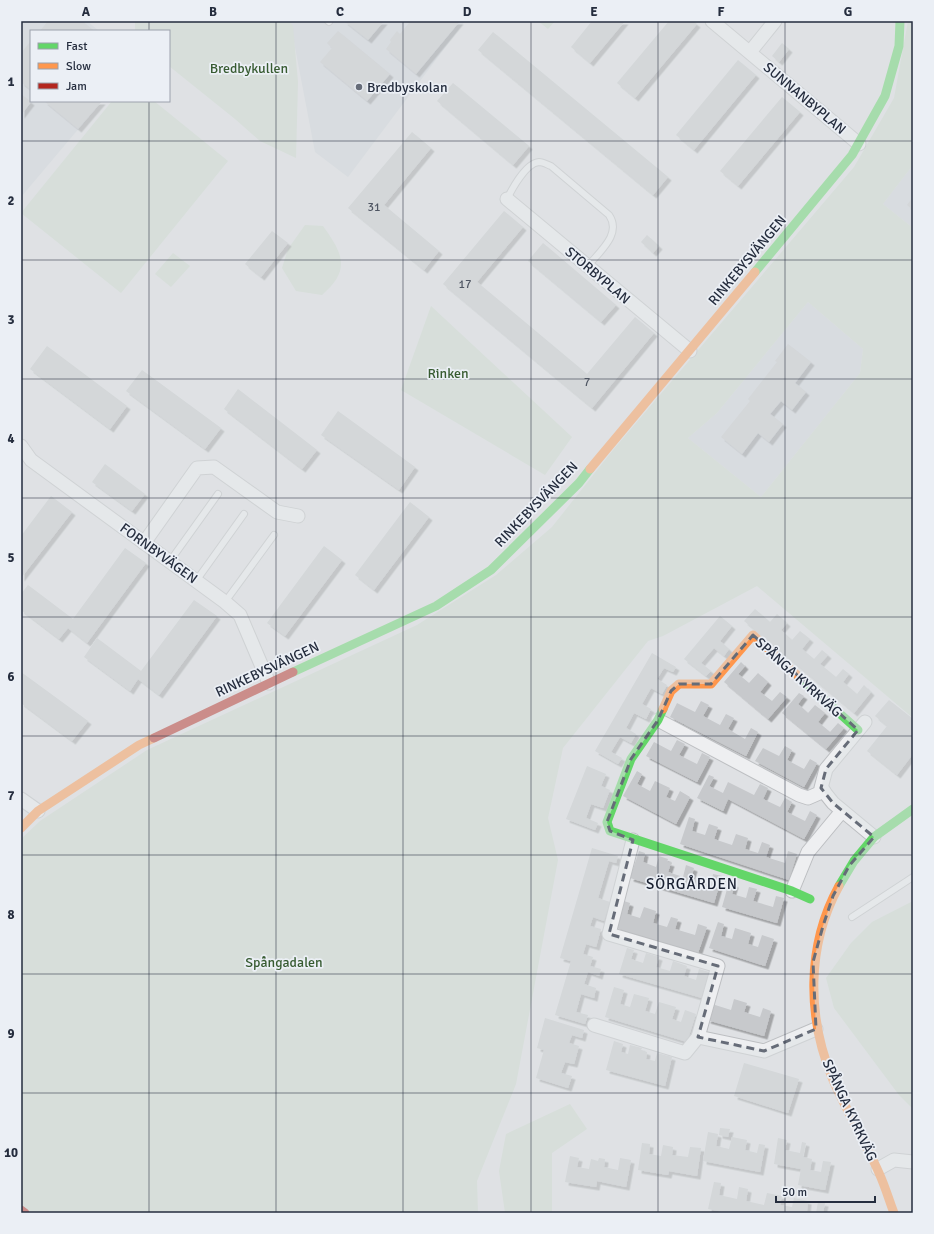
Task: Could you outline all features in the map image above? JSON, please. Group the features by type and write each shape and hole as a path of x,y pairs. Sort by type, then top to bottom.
{"street":[{"name":"SUNNANBYPLAN","path":"712,21 859,144"},
{"name":"SUNNANBYPLAN","path":"750,52 775,21"},
{"name":"RINKEBYSVÄNGEN","path":"21,828 38,811 140,746 269,683 436,606 491,570 579,483 852,155 885,96 899,46 900,21"},
{"name":"STORBYPLAN","path":"506,199 690,350"},
{"name":"FORNBYVÄGEN","path":"21,446 31,460 225,602 240,616 269,683"},
{"path":"144,543 197,468 214,467 277,512 298,516"},
{"name":"SPÅNGA KYRKVÄG","path":"810,899 792,891 633,840 610,831 607,822 631,759 658,720 671,691 679,684 711,684 754,635 862,726 826,769 821,788 824,791"},
{"path":"658,720 799,795 808,798 824,791 833,804 874,837"},
{"path":"21,799 38,811"},
{"name":"SPÅNGA KYRKVÄG","path":"894,1213 878,1169 828,1067 816,1029 812,998 813,962 833,896 849,866 874,837 913,809"},
{"path":"792,891 808,852 842,811"},
{"path":"594,1025 685,1053 698,1037 718,966 609,934 633,840"},
{"path":"698,1037 764,1051 816,1029"},
{"path":"878,1169 894,1160 913,1162"},
{"path":"21,1210 25,1213"}],"lane":[{"path":"506,199 530,165 539,162 551,166 609,215 614,222 614,231 611,237 588,266"},
{"path":"170,561 218,494"},
{"path":"196,581 244,514"},
{"path":"225,602 274,535"},
{"path":"852,917 913,877"}],"highlighted area":[{"path":"753,635 858,730 826,769 821,788 833,803 874,837 849,866 833,896 823,926 813,962 816,1029 764,1051 698,1037 718,966 609,934 633,840 610,831 607,822 631,759 658,720 671,691 679,684 711,684"}],"shaded area":[{"path":"21,21 87,21 98,30 30,30 30,102 101,102 21,197"},
{"name":"Bredbyskolan","path":"290,21 465,21 348,177 315,152"},
{"path":"913,165 913,228 883,204"},
{"path":"808,302 863,349 860,373 761,497 688,438 717,413"}],"green space":[{"name":"Bredbykullen","path":"135,21 289,21 293,26 298,82 296,158 260,141 170,67 170,30 135,30"},
{"path":"538,21 555,21 548,29"},
{"name":"Spångadalen","path":"908,21 913,21 913,165 883,204 913,228 913,718 757,586 663,636 648,641 563,748 548,818 558,860 516,1084 477,1181 478,1213 21,1213 21,839 40,821 147,750 417,625 496,575 552,527 613,450 854,167 894,98","holes":["808,302 863,349 860,373 761,497 688,438 717,413"]},
{"path":"111,102 155,102 228,161 121,293 21,213"},
{"path":"305,225 323,226 335,245 341,262 337,278 322,295 296,291 282,268 288,249"},
{"path":"173,253 190,266 171,287 155,274"},
{"name":"Rinken","path":"431,306 572,437 545,475 401,390"},
{"path":"913,901 913,1109 899,1095 834,1008 826,978 851,943 872,922"},
{"path":"570,1104 587,1129 552,1153 552,1213 505,1213 499,1171 506,1134"}],"building":[{"path":"48,21 82,21 93,30 41,30"},
{"path":"344,21 384,21 368,40"},
{"path":"406,21 460,21 416,74 386,49 391,42 390,40 397,31 400,34 409,23"},
{"path":"592,21 625,21 590,63 571,47"},
{"path":"669,21 693,21 697,24 635,98 617,83"},
{"path":"338,31 390,74 367,101 320,62 332,48 327,43"},
{"path":"493,32 668,177 653,195 478,50"},
{"path":"30,42 30,89 21,82 21,53"},
{"path":"782,43 789,49 779,62 772,56"},
{"path":"738,60 756,75 694,150 676,135"},
{"path":"453,83 529,146 513,165 437,101"},
{"path":"21,94 31,102 21,115"},
{"path":"782,97 800,112 738,186 720,171"},
{"path":"45,102 101,102 78,129"},
{"path":"412,132 431,148 384,205 439,251 424,270 348,208"},
{"path":"913,197 913,210 907,205"},
{"path":"504,211 523,227 477,282 587,374 635,317 654,333 592,408 443,284"},
{"path":"272,231 288,243 261,277 245,264"},
{"path":"647,235 659,246 653,253 641,242"},
{"path":"543,243 616,305 601,322 528,261"},
{"path":"788,344 811,362 795,383 806,392 792,410 781,401 770,414 783,424 769,442 758,433 742,454 721,437 750,401 748,399 777,362 775,361"},
{"path":"47,346 127,406 110,429 30,369"},
{"path":"142,370 221,428 205,449 126,391"},
{"path":"238,389 317,450 302,469 224,409"},
{"path":"338,411 415,467 399,490 321,435"},
{"path":"105,464 145,494 132,511 92,482"},
{"path":"51,496 72,512 21,578 21,536"},
{"path":"410,502 429,517 374,590 355,575"},
{"path":"324,546 342,560 285,636 267,623"},
{"path":"125,548 146,563 87,643 68,628 59,639 21,610 21,594 28,585 73,619"},
{"path":"194,600 217,616 159,695 138,679 130,691 84,657 97,638 141,671"},
{"path":"755,609 770,622 777,614 787,623 781,630 792,640 800,631 810,639 802,649 814,659 822,650 828,655 820,664 836,677 843,669 849,674 843,682 857,694 864,685 871,692 854,713 744,621"},
{"path":"720,616 732,626 720,641 729,649 724,656 714,648 701,663 711,671 706,676 684,659"},
{"path":"652,653 676,667 673,672 664,668 657,679 667,685 662,694 651,688 642,704 651,709 646,719 634,713 626,728 636,734 631,743 620,737 611,752 622,758 618,764 595,751"},
{"path":"741,662 745,666 738,674 749,683 758,673 768,682 760,692 772,701 780,692 787,697 768,719 724,682"},
{"path":"21,672 88,721 72,741 21,703"},
{"path":"799,693 804,696 798,704 808,713 815,705 825,713 818,722 830,732 838,723 844,728 826,749 782,713"},
{"path":"889,700 913,719 913,754 897,775 867,751 887,726 875,716"},
{"path":"701,701 709,705 703,716 720,725 726,714 734,718 728,729 745,739 751,728 758,732 746,756 670,717 677,703 695,712"},
{"path":"677,740 685,744 679,755 697,764 702,753 710,757 697,782 646,756 654,742 671,751"},
{"path":"785,746 792,750 787,760 804,769 810,759 817,763 804,787 755,761 763,748 779,756"},
{"path":"587,766 606,774 601,786 610,790 603,808 591,804 586,818 598,823 595,830 566,819"},
{"path":"637,771 642,774 637,784 650,791 655,781 670,788 666,797 675,801 680,791 690,797 676,824 623,796"},
{"path":"709,775 714,777 709,786 723,793 728,782 754,795 760,784 768,788 763,799 780,807 785,798 792,802 787,812 805,821 810,811 817,815 804,839 728,799 723,811 697,798"},
{"path":"689,817 695,819 692,831 705,835 709,824 718,827 714,839 732,845 736,834 748,838 745,849 758,853 762,842 770,845 766,857 785,863 788,851 797,854 789,880 680,844"},
{"path":"592,848 618,856 616,863 609,861 598,898 610,902 604,921 593,917 590,926 601,929 596,947 586,944 583,954 593,957 590,966 601,969 599,976 588,972 584,984 596,988 594,998 581,994 576,1012 588,1015 585,1024 555,1015 571,961 560,958"},
{"path":"639,851 645,853 643,862 656,867 659,856 668,859 667,862 671,863 668,872 683,877 686,865 694,868 691,878 711,884 713,874 722,876 714,903 630,878"},
{"path":"729,882 735,884 732,894 746,898 749,887 757,889 753,901 773,907 776,896 784,898 777,923 722,907"},
{"path":"624,901 630,903 627,914 640,918 644,907 656,911 653,923 667,927 671,917 678,919 675,929 695,935 698,924 707,927 698,953 616,928"},
{"path":"718,922 724,924 721,936 732,939 735,928 751,933 748,944 758,947 762,935 774,939 765,966 709,948"},
{"path":"627,948 634,950 631,959 643,963 646,953 659,957 656,967 670,971 673,961 687,966 684,976 696,980 699,969 709,972 702,998 619,974"},
{"path":"614,987 624,990 620,1004 630,1007 634,994 649,998 645,1011 655,1014 659,1002 676,1007 672,1019 681,1022 685,1010 696,1014 687,1042 605,1017"},
{"path":"734,999 747,1003 744,1012 760,1017 763,1008 771,1011 764,1036 707,1020 712,1004 731,1010"},
{"path":"545,1018 584,1030 582,1038 572,1035 569,1043 579,1046 574,1064 565,1062 561,1073 572,1076 568,1088 536,1078 544,1050 537,1048"},
{"path":"614,1041 623,1044 621,1052 628,1054 630,1045 642,1048 641,1050 647,1052 646,1059 655,1061 657,1053 672,1057 665,1086 606,1070"},
{"path":"744,1063 799,1079 788,1113 734,1096"},
{"path":"720,1128 730,1129 728,1137 719,1135"},
{"path":"708,1132 718,1134 716,1146 729,1149 732,1137 747,1140 745,1150 757,1153 759,1144 765,1145 760,1172 703,1161"},
{"path":"778,1138 787,1140 785,1150 800,1153 802,1142 806,1143 803,1157 812,1159 810,1170 821,1172 823,1161 831,1162 825,1190 798,1185 801,1169 774,1164"},
{"path":"642,1143 650,1144 649,1154 661,1156 663,1145 673,1147 672,1155 688,1157 690,1147 701,1148 697,1176 669,1171 668,1175 638,1170"},
{"path":"570,1156 579,1158 577,1167 589,1169 591,1159 598,1161 599,1158 605,1159 604,1167 618,1170 620,1158 631,1160 626,1187 597,1181 596,1187 565,1182"},
{"path":"714,1182 721,1183 719,1195 737,1199 739,1187 748,1189 746,1201 764,1205 767,1193 782,1196 780,1205 792,1207 794,1198 808,1201 807,1211 815,1213 729,1213 708,1209"},
{"path":"818,1202 825,1203 823,1213 816,1213"}],"traffic: fast":[{"path":"755,272 852,155 885,96 899,46 900,21"},
{"path":"293,672 436,606 491,570 579,483 590,469"},
{"path":"798,676 858,730"},
{"path":"663,709 658,720 631,759 607,822 610,831 792,891 810,899"},
{"path":"839,886 854,861 874,837 913,809"}],"traffic: slow":[{"path":"590,469 755,272"},
{"path":"663,709 671,691 679,684 711,684 753,635 798,676"},
{"path":"21,828 38,811 139,745 154,738"},
{"path":"839,886 828,909 820,933 816,957 814,982 818,1032 824,1056 833,1080 874,1161 894,1213"}],"traffic: jam":[{"path":"154,738 293,672"},
{"path":"21,1210 25,1213"}],"place":[{"name":"Bredbyskolan","path":"359,87"}],"district":[{"name":"SÖRGÅRDEN","path":"692,884"}]}
